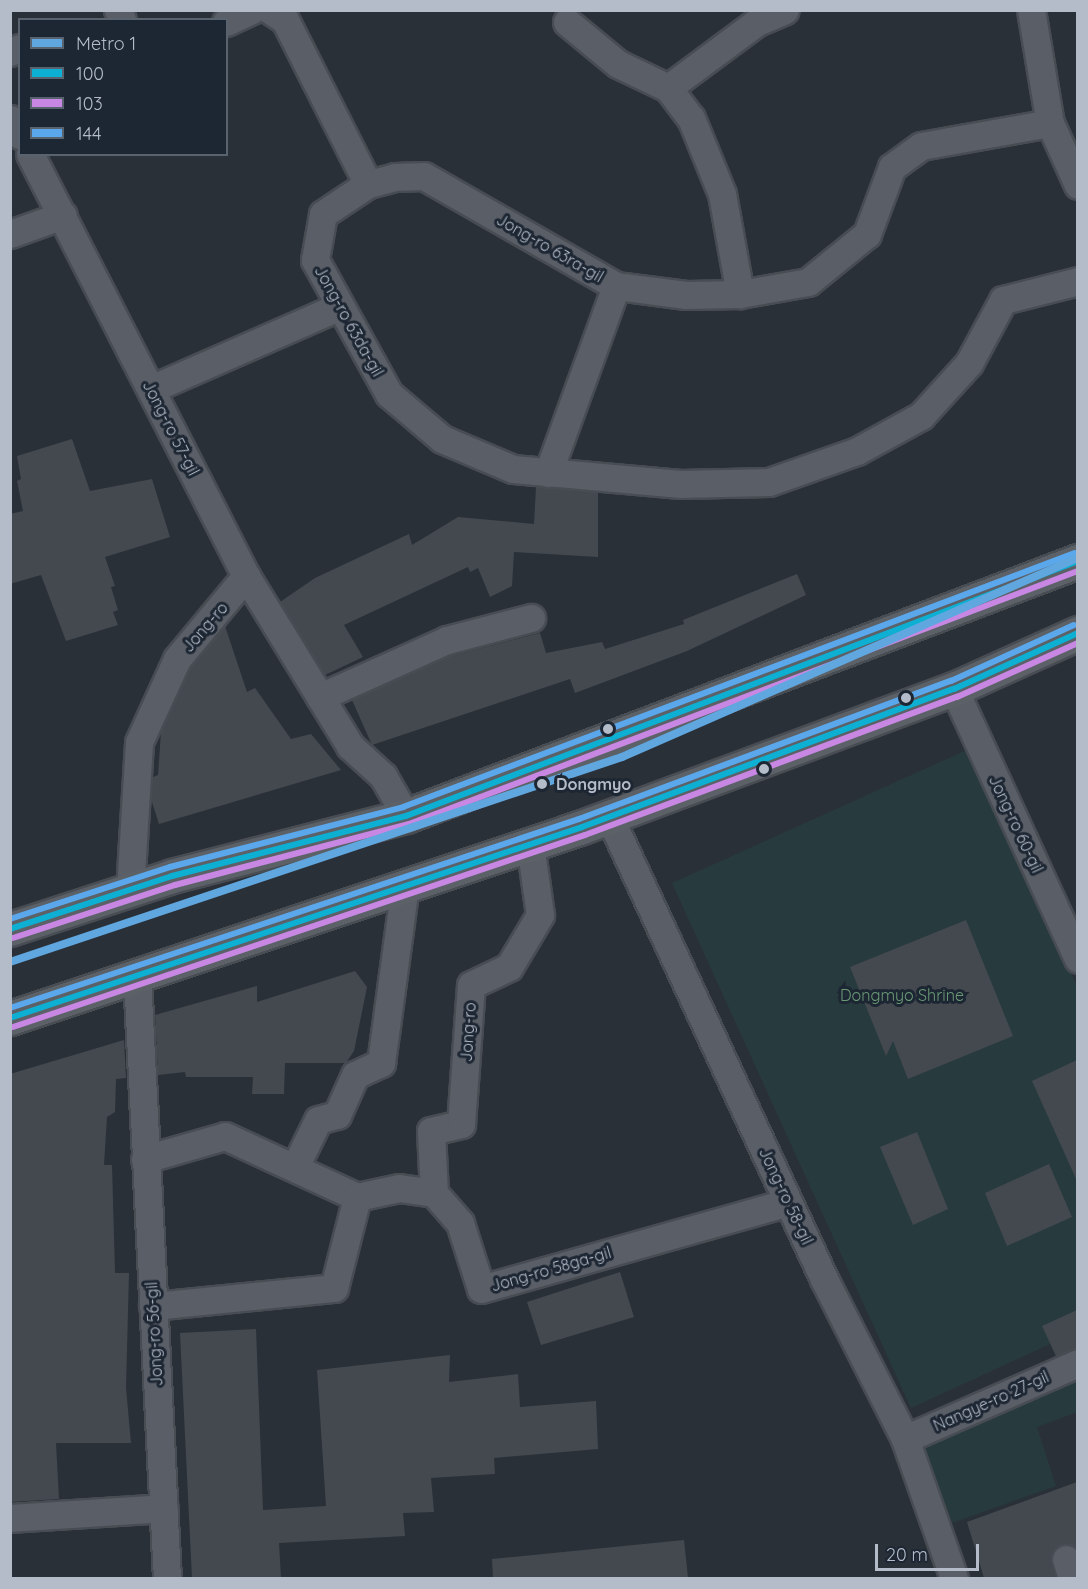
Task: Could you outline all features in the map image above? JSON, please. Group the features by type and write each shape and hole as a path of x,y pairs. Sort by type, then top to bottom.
{"main road":[{"path":"10,929 130,890 406,816 1077,561"},
{"path":"10,1018 609,816 954,689 1077,633"}],"street":[{"path":"228,21 252,10"},
{"path":"270,10 285,20 368,184"},
{"path":"668,88 754,16 785,10"},
{"path":"1031,10 1050,123 1077,184"},
{"path":"567,22 618,64 668,88 691,118 722,194 740,294"},
{"name":"Jong-ro 63ra-gil","path":"368,184 424,176 616,286 686,295 740,294 808,282 867,234 892,167 921,146 1050,123"},
{"name":"Jong-ro 57-gil","path":"31,156 246,576 351,746 384,776 406,816"},
{"name":"Jong-ro 63da-gil","path":"368,184 323,214 315,260 389,394 442,439 513,469 680,484 769,482 857,451 921,416 969,363 1003,300 1077,281"},
{"path":"10,234 63,215"},
{"path":"548,473 616,286"},
{"path":"151,389 340,306"},
{"name":"Jong-ro","path":"130,890 139,742 177,659 246,576"},
{"path":"320,697 447,640 531,618"},
{"name":"Jong-ro 60-gil","path":"954,689 1077,959"},
{"name":"Jong-ro 58-gil","path":"609,816 788,1202 905,1439 954,1578"},
{"name":"Jong-ro","path":"434,1193 431,1131 461,1124 471,985 509,967 540,915 530,844"},
{"path":"295,1167 318,1120 337,1115 355,1075 381,1063 405,886"},
{"name":"Jong-ro 56-gil","path":"137,976 167,1578"},
{"path":"145,1160 225,1136 357,1197 399,1188 434,1193"},
{"name":"Jong-ro 58ga-gil","path":"434,1193 460,1223 481,1289 788,1202"},
{"path":"153,1306 334,1288 357,1197"},
{"name":"Nangye-ro 27-gil","path":"905,1439 1077,1363"},
{"path":"10,1518 164,1508"}],"green space":[{"name":"Dongmyo Shrine","path":"969,749 1077,986 1077,1349 1057,1359 1050,1344 911,1408 672,883"},
{"path":"1077,1371 1077,1412 1037,1427 1056,1486 952,1523 924,1460 921,1444"}],"building":[{"path":"72,439 90,491 152,479 170,537 105,557 115,586 111,587 118,610 113,612 118,625 66,641 41,575 10,584 10,514 23,511 17,481 21,479 17,456"},
{"path":"536,487 598,492 598,557 514,552 512,586 490,597 478,568 470,572 468,567 344,625 363,657 325,675 280,602 315,578 409,534 412,545 458,517 534,524"},
{"path":"797,574 806,595 687,651 575,693 570,679 372,745 352,700 447,657 540,633 546,653 602,642 605,649 684,624 683,620"},
{"path":"225,626 247,692 255,688 291,739 311,734 341,770 159,824 151,799 153,777 158,775 161,732 190,667"},
{"path":"966,920 1013,1036 908,1079 893,1041 886,1056 850,967"},
{"path":"355,971 367,987 354,1051 346,1063 285,1063 284,1094 252,1094 253,1077 186,1077 185,1072 158,1075 155,1015 257,986 257,1002"},
{"path":"124,1040 126,1078 116,1079 115,1112 107,1117 104,1165 112,1165 115,1273 129,1273 126,1388 131,1443 56,1443 59,1499 10,1502 10,1074"},
{"path":"1077,1060 1077,1181 1032,1081"},
{"path":"917,1132 948,1209 913,1225 880,1147"},
{"path":"1049,1164 1072,1217 1007,1246 985,1193"},
{"path":"620,1272 634,1317 541,1345 527,1302"},
{"path":"1077,1310 1077,1348 1056,1356 1042,1326"},
{"path":"256,1329 263,1510 326,1506 317,1370 450,1355 449,1382 518,1374 520,1407 596,1401 598,1449 494,1458 495,1474 431,1478 434,1512 403,1513 405,1536 279,1543 281,1578 192,1578 180,1333"},
{"path":"1077,1482 1077,1549 1069,1544 1054,1549 1051,1563 1056,1578 984,1578 967,1522"},
{"path":"684,1540 688,1578 493,1578 492,1559"}],"metro line":[{"name":"1","path":"10,962 622,757 1078,558"}],"transit line":[{"name":"144","path":"10,919 170,867 403,807 1075,553"},
{"name":"100","path":"10,929 172,876 406,816 1078,561"},
{"name":"103","path":"13,938 175,885 409,824 1078,571"},
{"name":"144","path":"10,1008 579,819 951,681 1074,625"},
{"name":"100","path":"10,1018 582,827 954,689 1078,633"},
{"name":"103","path":"13,1027 585,835 957,697 1078,643"}],"place":[{"name":"Dongmyo","path":"542,784"}]}
